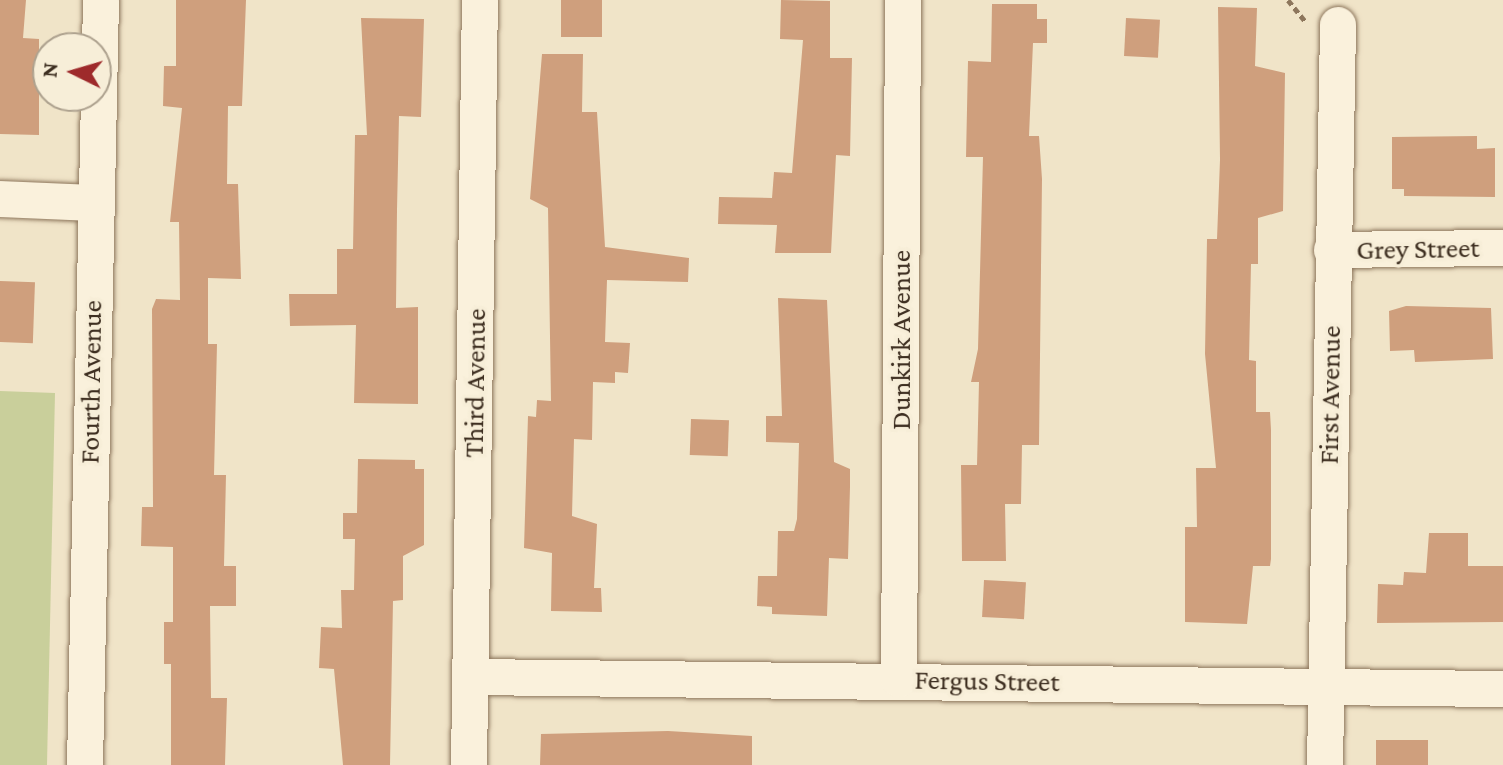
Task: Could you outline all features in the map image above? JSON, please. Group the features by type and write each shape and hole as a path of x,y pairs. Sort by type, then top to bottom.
{"street":[{"name":"Fourth Avenue","path":"85,765 93,203 101,0"},
{"name":"Third Avenue","path":"469,765 480,0"},
{"name":"Dunkirk Avenue","path":"899,679 903,0"},
{"name":"First Avenue","path":"1323,26 1332,250 1325,765"},
{"path":"0,199 93,203"},
{"name":"Grey Street","path":"1332,250 1503,248"},
{"name":"Fergus Street","path":"471,677 899,679 1503,689"}],"path":[{"path":"1288,0 1323,26"}],"green space":[{"path":"0,391 55,393 47,765 0,765"}],"building":[{"path":"0,0 26,0 23,38 32,39 32,112 39,112 39,135 0,134"},
{"path":"176,0 246,0 242,106 228,106 227,184 238,184 241,279 208,278 208,344 217,344 214,475 226,475 224,566 236,566 236,606 210,606 211,698 227,698 225,765 171,765 171,664 164,664 164,622 173,622 173,547 141,546 142,507 153,507 152,309 156,299 180,300 179,222 170,222 182,108 163,106 164,66 176,66"},
{"path":"561,0 602,0 602,37 561,37"},
{"path":"781,0 830,1 830,58 852,58 850,156 836,155 831,253 775,253 777,225 718,224 719,197 772,198 774,172 792,173 803,40 780,39"},
{"path":"992,4 1037,4 1037,19 1047,19 1047,43 1033,43 1029,136 1039,136 1042,179 1039,445 1022,445 1021,504 1005,504 1006,561 962,561 961,465 977,465 979,382 971,382 978,349 983,157 966,157 968,61 991,62"},
{"path":"1218,7 1257,8 1255,66 1285,73 1283,211 1258,218 1258,264 1251,264 1249,360 1256,361 1256,412 1270,412 1271,559 1270,566 1253,566 1247,624 1185,622 1185,527 1197,527 1196,468 1216,468 1205,354 1207,239 1217,239 1220,160"},
{"path":"361,18 424,19 421,117 399,116 397,210 396,308 418,307 418,404 354,403 356,325 290,326 289,294 337,294 337,249 353,249 355,135 367,135"},
{"path":"1126,18 1160,20 1158,58 1124,56"},
{"path":"542,54 583,54 582,112 597,112 605,247 689,258 688,282 607,280 605,342 630,343 628,373 615,372 615,383 593,382 592,440 574,439 572,516 597,524 594,588 601,588 602,612 551,611 552,553 524,548 528,416 536,417 537,400 551,401 548,208 530,199"},
{"path":"1477,136 1477,149 1495,148 1495,197 1404,196 1404,189 1392,189 1392,137"},
{"path":"0,281 35,282 33,343 0,342"},
{"path":"778,298 827,300 834,462 850,469 850,487 848,559 829,558 827,616 772,614 772,607 757,606 758,576 777,576 778,531 794,531 797,519 799,443 766,442 766,416 782,416"},
{"path":"1406,306 1491,308 1493,359 1415,362 1414,350 1390,351 1389,311"},
{"path":"691,419 729,420 728,456 690,455"},
{"path":"358,459 415,460 415,469 424,469 424,545 403,556 403,600 393,601 390,765 343,765 334,669 319,668 321,627 342,628 341,590 354,590 355,539 343,539 343,513 357,513"},
{"path":"1429,533 1468,533 1468,566 1503,566 1503,622 1377,623 1378,584 1403,585 1404,572 1426,573"},
{"path":"984,580 1026,582 1024,619 982,617"},
{"path":"668,731 752,736 752,765 540,765 541,734"},
{"path":"1376,740 1428,740 1428,765 1376,765"}]}
